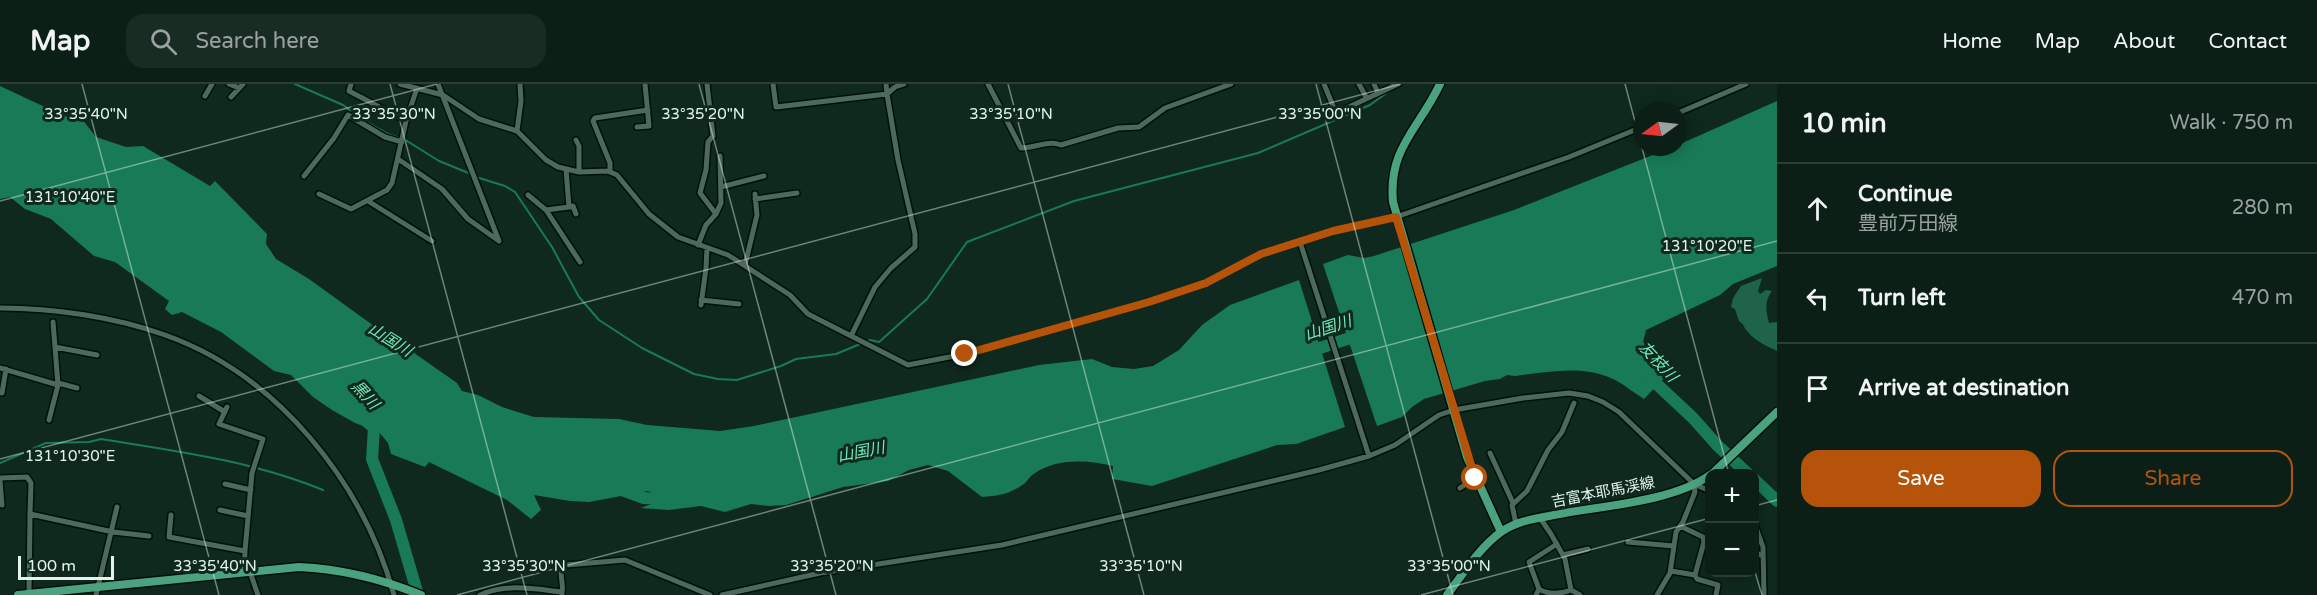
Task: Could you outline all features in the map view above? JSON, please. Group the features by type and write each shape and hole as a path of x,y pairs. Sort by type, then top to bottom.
{"main road":[{"path":"1440,84 1396,161 1391,183 1397,220 1475,478 1501,532"},
{"name":"吉富本耶馬渓線","path":"1716,469 1777,412"},
{"name":"吉富本耶馬渓線","path":"1447,595 1470,565 1501,532 1516,524 1644,499 1694,484 1705,478"},
{"path":"18,595 98,591 299,567 326,568 394,585 421,595"}],"street":[{"path":"205,96 212,84"},
{"path":"229,84 241,86"},
{"path":"351,84 349,91 406,121"},
{"path":"400,84 443,95 479,119 517,131 546,160 566,169 579,172 610,172 616,175 664,228 678,237 728,255 790,295 808,314 908,365 965,354 1149,302 1206,283 1261,254 1333,231 1397,220 1569,157 1633,131"},
{"path":"398,159 442,189 468,219 499,241 438,84"},
{"path":"517,131 521,101 520,84"},
{"path":"638,127 649,126 645,84"},
{"path":"707,84 713,136 708,142 706,170 700,193 716,214"},
{"path":"773,84 776,107 887,94 895,87 904,84"},
{"path":"851,336 875,287 891,268 915,247 915,234 898,160 886,84"},
{"path":"988,84 1021,148 1054,142 1061,145 1118,128 1139,127 1165,108 1231,84"},
{"path":"1324,84 1336,113 1398,84"},
{"path":"1359,84 1366,97"},
{"path":"1374,84 1378,93"},
{"path":"1687,109 1746,84"},
{"path":"231,97 241,86"},
{"path":"319,194 351,209 387,190 392,183 406,121 417,88"},
{"path":"610,172 610,163 592,121 595,118 648,110"},
{"path":"304,176 348,115 402,142"},
{"path":"576,140 579,146 579,172"},
{"path":"698,245 706,225 716,214 721,203 720,156"},
{"path":"566,169 569,207"},
{"path":"721,187 764,176"},
{"path":"745,265 757,215 755,197 797,193"},
{"path":"528,195 546,210 580,262"},
{"path":"368,201 432,241"},
{"path":"546,210 573,206 576,214"},
{"path":"1300,242 1369,456"},
{"path":"707,248 701,302 739,304"},
{"path":"0,308 60,312 154,331 203,352 243,376 289,416 337,472 372,535 394,585 394,595"},
{"path":"49,420 58,384 53,322"},
{"path":"55,347 98,355"},
{"path":"2,393 3,368 77,388"},
{"path":"722,595 820,573 1002,545 1319,470 1369,456 1395,445 1453,408 1569,393 1588,396 1619,412 1694,484 1705,489"},
{"path":"199,396 226,410 219,424 263,440 252,473 245,551 247,572 258,595"},
{"path":"1513,503 1527,491 1548,450 1562,432 1574,403"},
{"path":"1490,453 1513,503 1512,510 1516,524"},
{"path":"2,505 0,479 27,477 31,483 29,594"},
{"path":"1460,488 1475,478"},
{"path":"225,484 251,490"},
{"path":"1657,595 1671,571 1676,532 1695,492 1694,484"},
{"path":"98,591 117,507"},
{"path":"220,510 248,516"},
{"path":"30,514 113,532 149,536"},
{"path":"171,514 169,537 245,551"},
{"path":"1540,518 1563,555 1571,590 1580,595"},
{"path":"1755,523 1763,547 1764,595"},
{"path":"1680,526 1703,537 1704,542 1695,575"},
{"path":"1628,542 1674,546"},
{"path":"1557,544 1529,562 1537,592 1563,594 1571,590"},
{"path":"1563,555 1588,549"},
{"path":"1759,554 1763,556"},
{"path":"480,595 497,589 509,588 562,594 560,574 562,567 625,560 710,595"},
{"path":"1671,571 1695,575 1697,579 1718,585 1716,595"}],"shaded area":[{"path":"1762,278 1758,291 1760,294 1766,290 1772,291 1767,302 1767,310 1769,323 1777,322 1777,351 1751,335 1739,321 1735,309 1731,307 1733,298 1741,286"}],"water":[{"path":"0,86 64,116 82,119 96,137 126,147 143,146 210,186 215,181 267,234 266,244 276,259 309,279 382,334 402,342 457,383 462,391 534,417 619,419 647,425 720,431 754,426 1039,365 1092,359 1112,367 1134,369 1153,366 1179,350 1202,325 1230,305 1299,280 1345,427 1296,444 1277,445 1152,486 1112,479 1113,466 1094,462 1073,462 1044,468 1010,492 982,497 948,471 928,465 909,470 888,481 843,487 786,505 751,504 725,512 701,506 669,510 641,508 666,498 648,491 589,502 534,495 541,510 531,519 507,500 429,462 425,467 391,454 388,443 379,432 355,423 332,410 313,397 291,375 274,371 221,332 182,312 172,315 165,309 169,301 115,262 94,256 51,219 25,209 10,197 0,199"},
{"path":"1777,101 1777,266 1733,284 1720,295 1646,330 1643,342 1674,368 1644,399 1617,381 1593,372 1554,371 1507,375 1500,379 1485,381 1424,399 1402,417 1377,426 1323,264 1348,255 1364,258 1374,256 1514,210 1650,156 1687,156 1687,141"}],"waterway":[{"path":"295,84 343,105 388,134 407,141 439,161 471,174"},
{"path":"476,177 505,186 515,192 552,247 579,297 599,320 642,348 694,374 737,380 796,359 836,354 870,340 879,342 927,299 967,242 1074,201 1258,153 1370,105 1392,89"},
{"name":"山国川","path":"1305,353 1362,334"},
{"name":"友枝川","path":"1647,375 1743,469"},
{"name":"黒川","path":"365,420 374,428 372,459 396,520 418,595"},
{"path":"0,463 46,443 89,442 101,439 242,464 323,490"},
{"name":"友枝川","path":"1759,484 1777,501"},
{"name":"山国川","path":"619,489 644,498 678,499"}],"route":[{"path":"965,354 1149,302 1206,283 1261,254 1333,231 1396,217 1475,478"}]}
